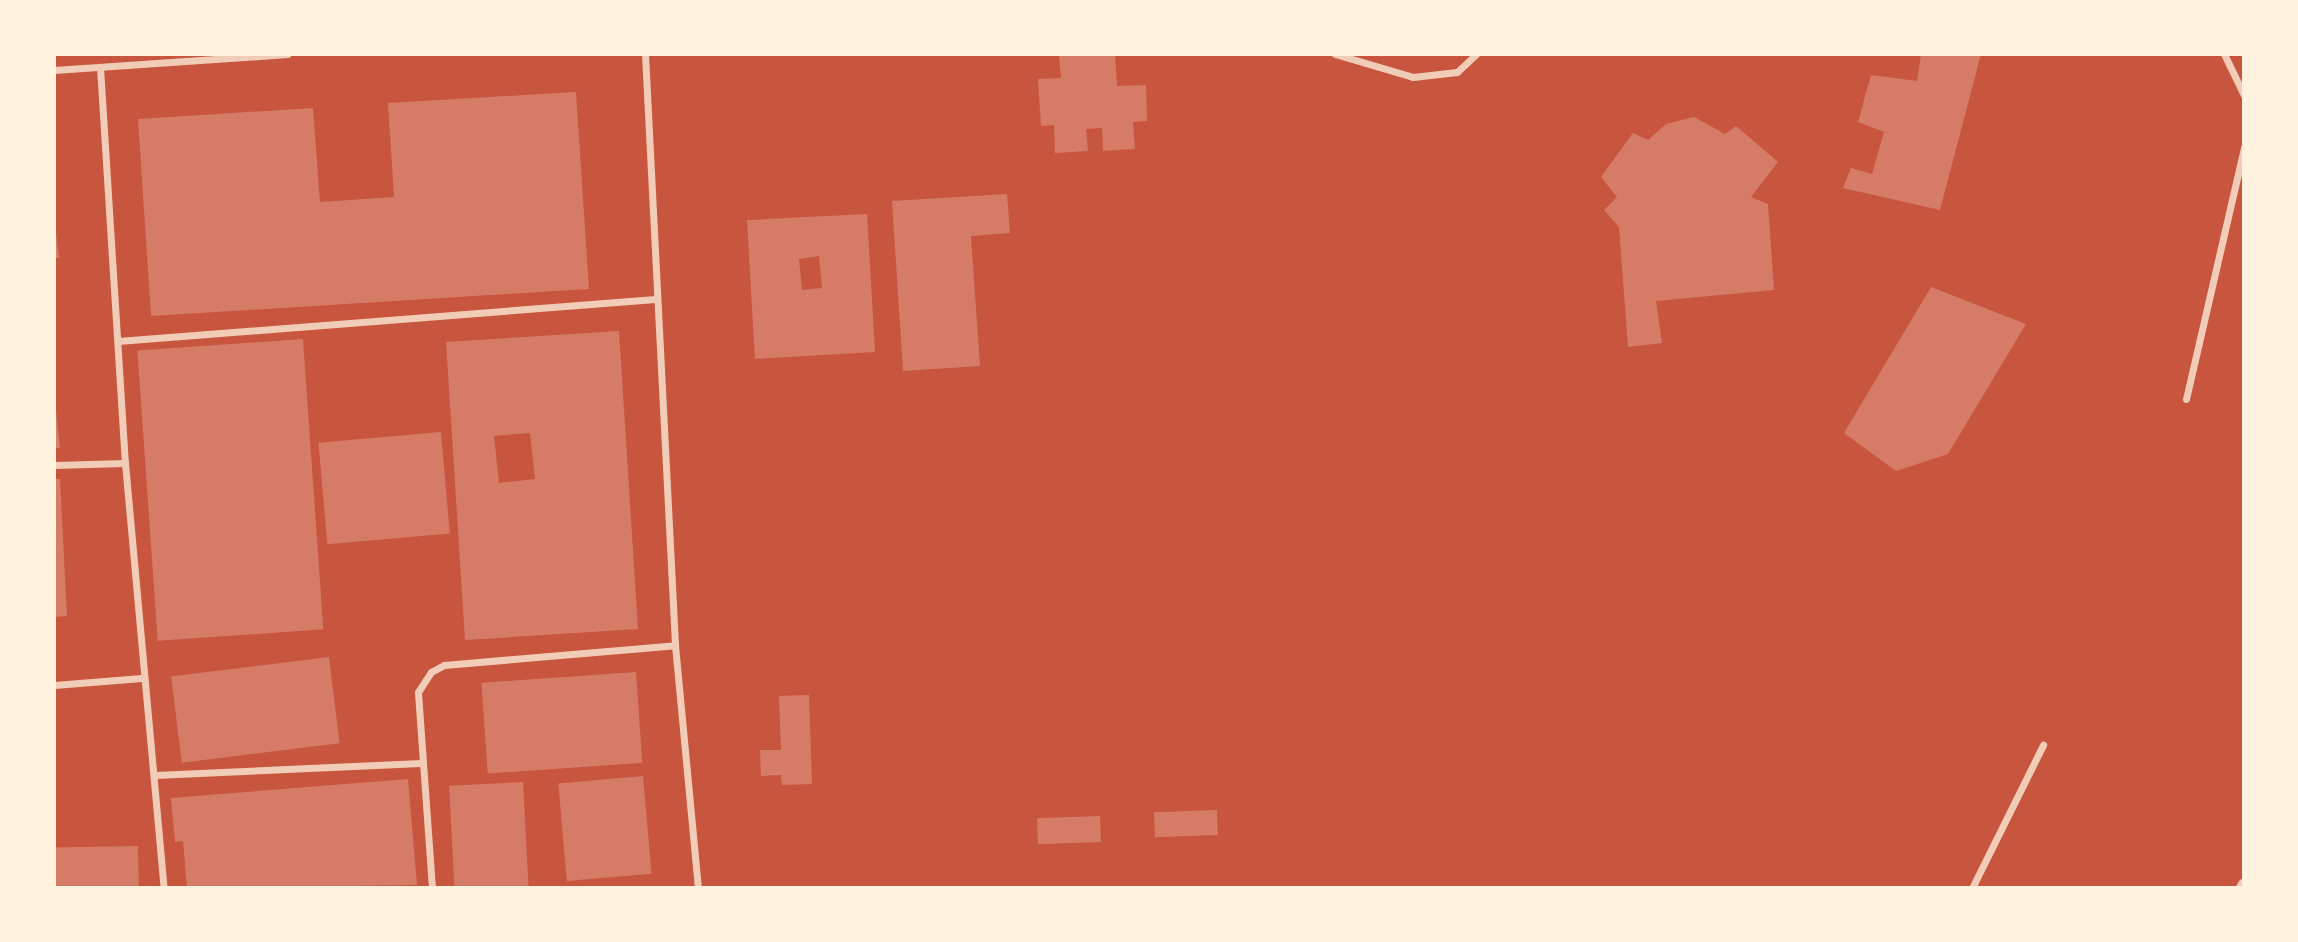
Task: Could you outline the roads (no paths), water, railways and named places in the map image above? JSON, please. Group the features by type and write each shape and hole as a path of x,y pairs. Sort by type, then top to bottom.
{"street":[{"path":"54,70 288,54"},
{"path":"645,54 655,299 675,645 698,888"},
{"path":"1335,54 1413,77 1457,72 1476,54"},
{"path":"2224,54 2244,95"},
{"path":"100,67 125,463 142,678 155,775 164,888"},
{"path":"2186,398 2244,147"},
{"path":"118,341 655,299"},
{"path":"54,465 125,463"},
{"path":"432,888 418,692 431,672 444,665 675,645"},
{"path":"54,685 142,678"},
{"path":"1972,888 2043,745"},
{"path":"155,775 421,763"}]}
